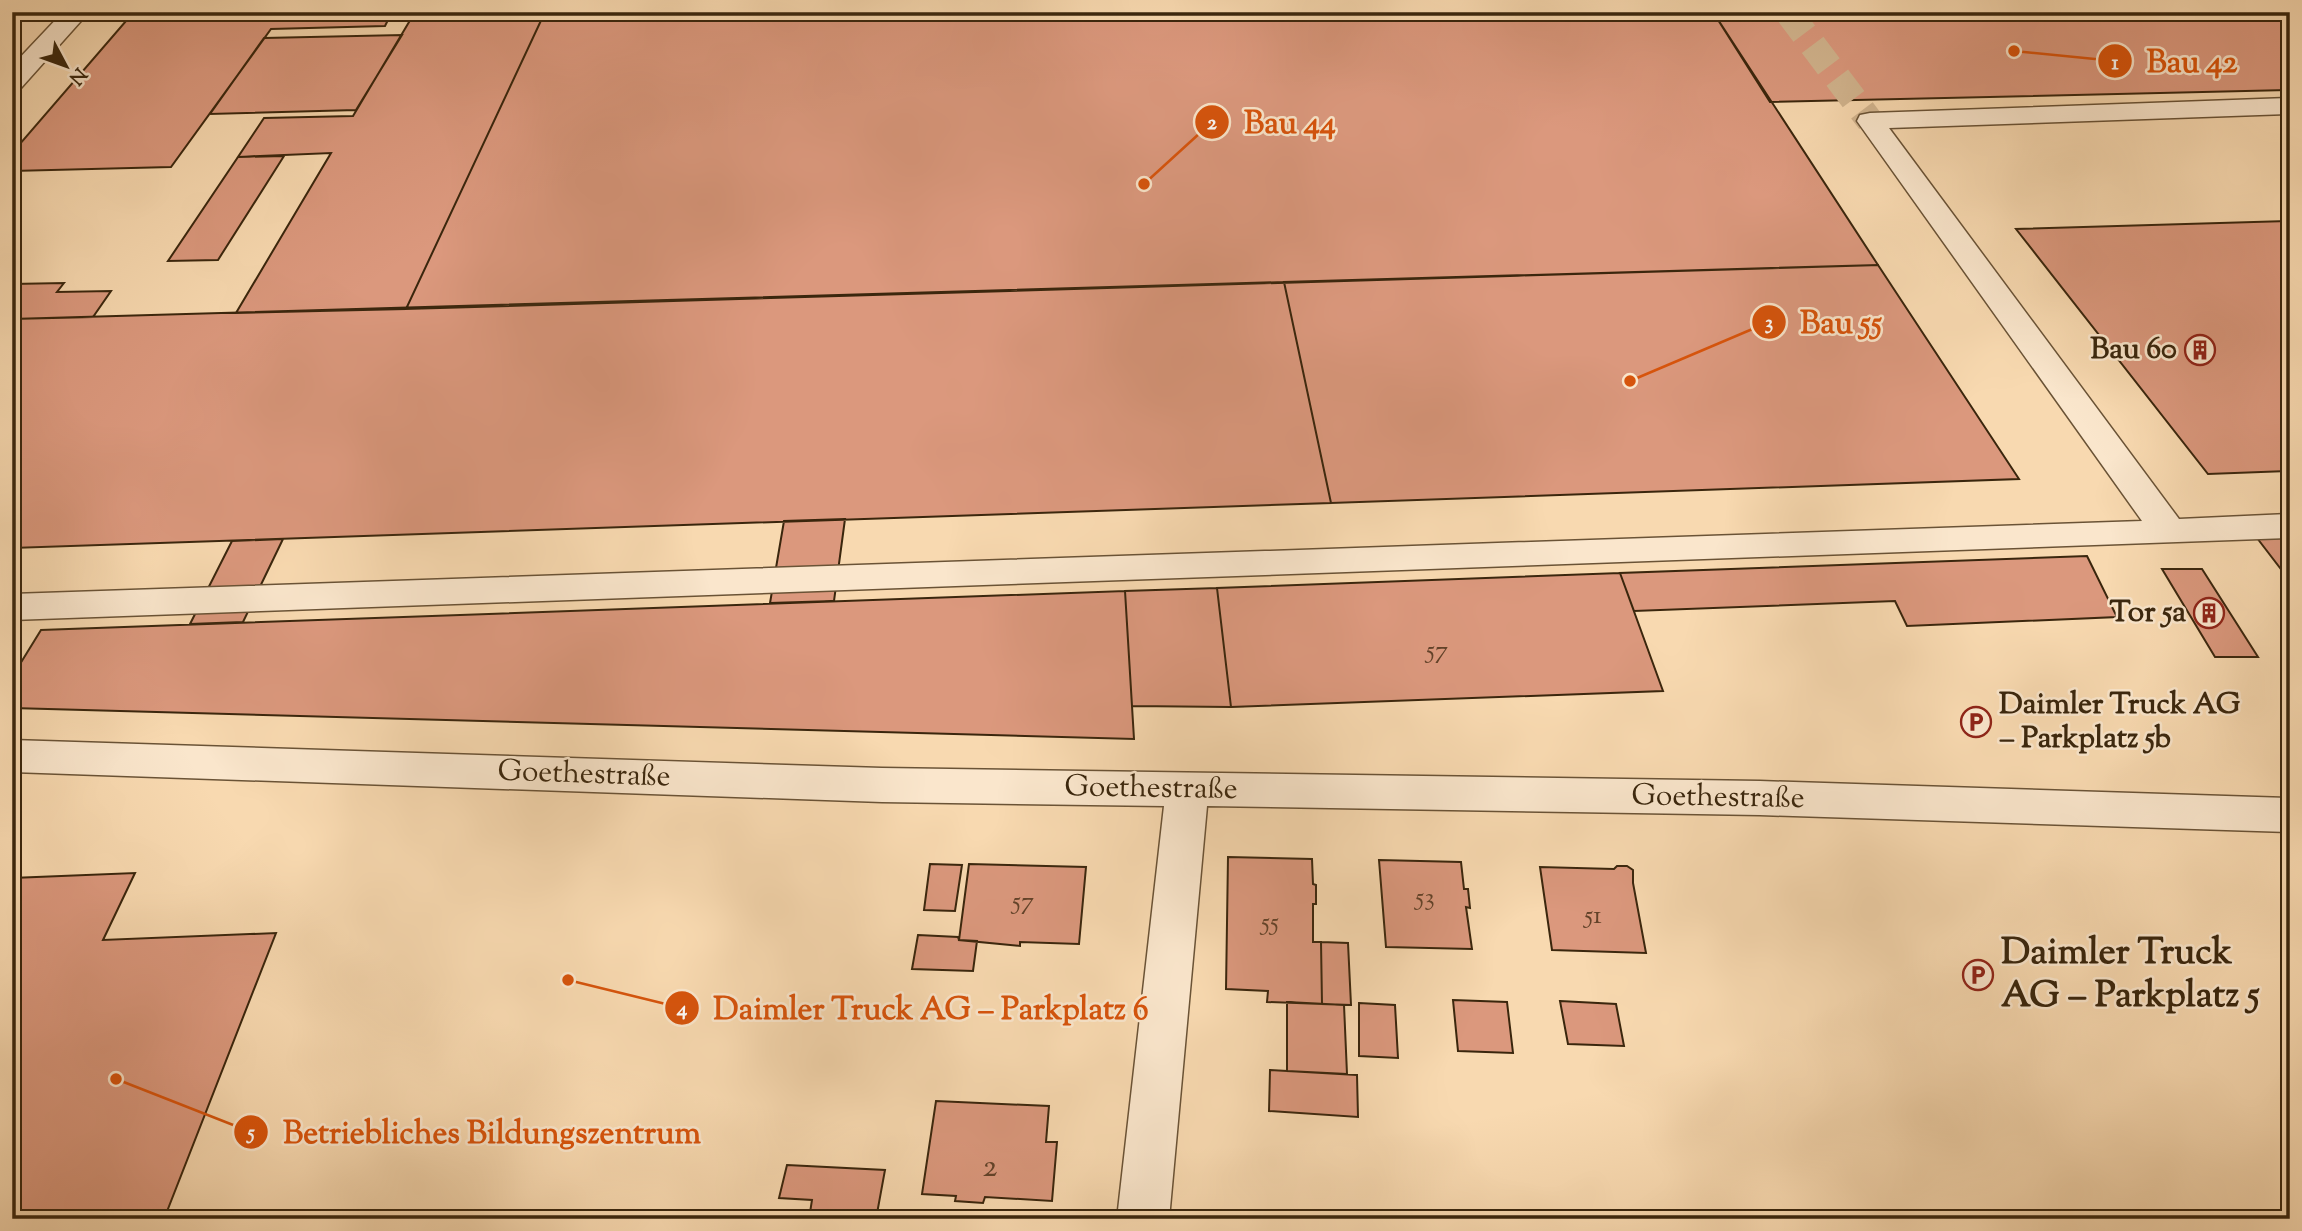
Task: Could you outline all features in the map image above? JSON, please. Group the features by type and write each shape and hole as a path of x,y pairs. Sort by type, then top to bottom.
{"street":[{"path":"12,82 77,12"},
{"path":"2169,531 1870,121 2290,106"},
{"path":"12,607 2290,526"},
{"name":"Goethestraße","path":"12,756 882,785 1907,802 2290,815"},
{"path":"1143,1219 1187,789"}],"building":[{"path":"392,12 385,26 271,29 171,167 12,171 12,153 132,14"},
{"path":"415,12 545,12 406,309 236,313 331,153 238,157 264,118 353,116"},
{"path":"545,12 1713,12 1878,265 406,309"},
{"path":"1713,12 2290,12 2290,90 1770,102"},
{"path":"402,35 356,110 210,114 264,38"},
{"path":"284,156 218,260 168,261 238,157"},
{"name":"Bau 60","path":"2290,221 2290,471 2208,474 2016,229"},
{"path":"1878,265 2019,479 1331,503 1284,282"},
{"path":"1284,282 1331,503 12,548 12,319"},
{"path":"64,283 57,292 111,291 93,317 12,319 12,284"},
{"path":"845,519 834,601 770,603 784,521"},
{"path":"2290,536 2290,581 2257,538"},
{"path":"283,539 243,622 190,624 232,541"},
{"path":"2087,556 2117,617 1907,626 1895,601 1634,611 1620,573"},
{"name":"Tor 5a","path":"2162,569 2202,569 2258,657 2215,657"},
{"path":"1620,573 1663,691 1231,707 1217,588"},
{"path":"1217,588 1231,707 1132,706 1125,591"},
{"path":"1125,591 1134,739 12,708 12,677 41,630"},
{"path":"1228,857 1312,859 1313,884 1316,885 1313,942 1321,942 1322,1004 1267,1002 1268,991 1226,989"},
{"path":"1379,860 1461,862 1464,889 1468,889 1470,908 1466,907 1472,949 1386,947"},
{"path":"930,864 962,865 955,911 924,910"},
{"path":"969,864 1086,867 1079,944 1020,942 1020,946 959,940"},
{"path":"1617,866 1627,866 1633,870 1646,953 1552,950 1540,867 1614,869"},
{"path":"135,873 103,940 276,933 164,1219 12,1219 12,878"},
{"path":"918,935 977,941 973,971 912,969"},
{"path":"1321,942 1348,943 1351,1005 1322,1004"},
{"path":"1453,1000 1507,1002 1513,1053 1458,1051"},
{"path":"1560,1001 1616,1004 1624,1046 1568,1044"},
{"path":"1287,1002 1344,1005 1347,1074 1287,1071"},
{"path":"1359,1003 1395,1005 1398,1058 1359,1056"},
{"path":"1270,1070 1357,1075 1358,1117 1269,1111"},
{"path":"936,1101 1049,1106 1046,1142 1057,1142 1052,1201 985,1197 983,1203 955,1201 956,1196 922,1194"},
{"path":"787,1165 885,1170 876,1219 809,1219 812,1200 779,1198"}],"tunnel":[{"path":"1788,12 1870,121"}],"place":[{"name":"Bau 42","path":"2014,51"},
{"name":"Bau 44","path":"1144,184"},
{"name":"Bau 60","path":"2200,350"},
{"name":"Bau 55","path":"1630,381"},
{"name":"Tor 5a","path":"2209,613"},
{"name":"Daimler Truck AG − Parkplatz 5b","path":"1976,722"},
{"name":"Daimler Truck AG − Parkplatz 5","path":"1978,975"},
{"name":"Daimler Truck AG − Parkplatz 6","path":"568,980"},
{"name":"Betriebliches Bildungszentrum","path":"116,1079"}]}
